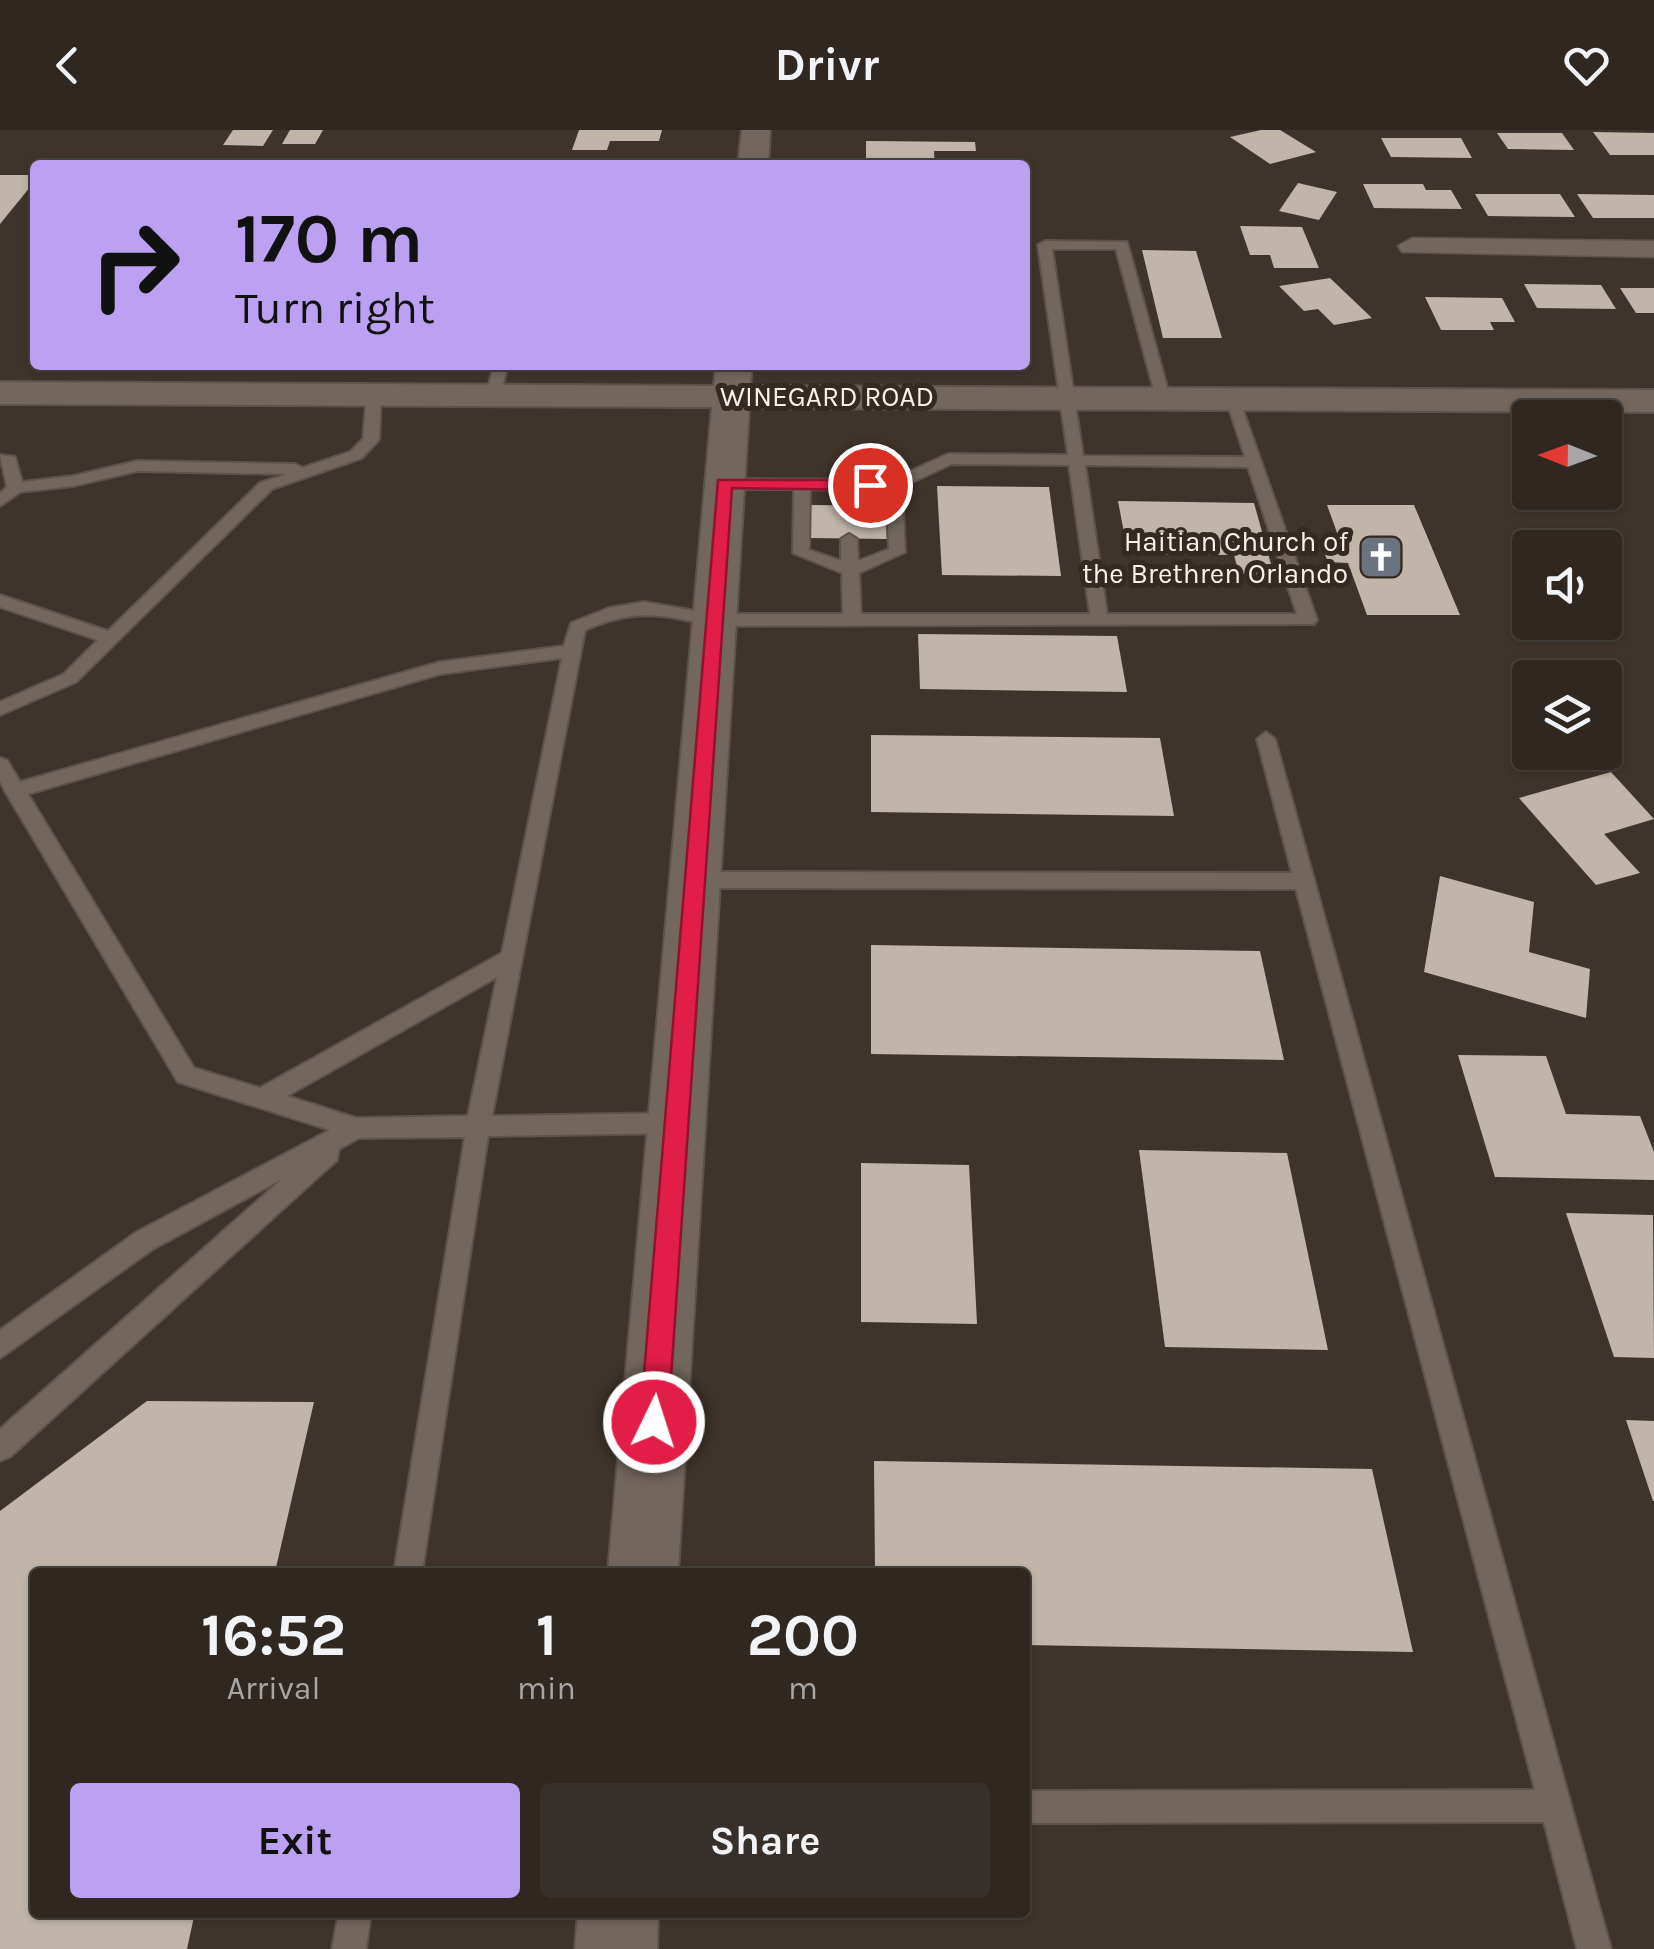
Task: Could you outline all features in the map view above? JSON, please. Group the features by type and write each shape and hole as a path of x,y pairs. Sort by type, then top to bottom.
{"street":[{"path":"753,160 756,130"},
{"path":"1412,246 1654,249"},
{"name":"WINEGARD ROAD","path":"0,393 374,394 497,380 732,380 1064,396 1654,401"},
{"path":"643,1568 732,380"},
{"path":"616,1949 618,1918"}],"lane":[{"path":"1099,618 1064,396 1064,356 1044,245 1122,245 1163,398"},
{"path":"0,709 70,678 266,486 356,455 371,440 374,394"},
{"path":"409,1568 478,1126 576,627 610,611 644,605 714,620 1308,620 1233,398"},
{"path":"724,484 894,485 948,459 1254,462"},
{"path":"0,460 9,460 15,488"},
{"path":"0,501 15,488 73,481 137,466 314,470"},
{"path":"802,484 801,554 850,570 897,552 894,485"},
{"path":"846,484 847,506"},
{"path":"849,539 852,618"},
{"path":"0,601 111,638"},
{"path":"16,791 136,752 440,668 572,650"},
{"path":"1266,739 1594,1949"},
{"path":"0,765 186,1075 356,1128 676,1122"},
{"path":"694,880 1304,881"},
{"path":"262,1099 511,958"},
{"path":"0,1344 144,1241 356,1128"},
{"path":"0,1448 356,1128"},
{"path":"1030,1808 1555,1806"},
{"path":"349,1949 354,1918"}],"building":[{"path":"233,130 273,130 263,146 223,145"},
{"path":"290,130 323,130 315,144 282,144"},
{"path":"579,130 662,130 659,141 610,141 607,150 572,150"},
{"path":"1280,130 1316,152 1270,164 1230,137"},
{"path":"1593,132 1654,133 1654,155 1610,155"},
{"path":"1497,133 1562,133 1574,150 1508,149"},
{"path":"1381,138 1461,138 1472,158 1391,157"},
{"path":"866,141 975,142 976,151 934,151 935,160 866,160"},
{"path":"0,175 30,175 30,187 0,224"},
{"path":"1298,183 1337,192 1319,220 1279,211"},
{"path":"1363,184 1423,184 1426,190 1451,190 1462,209 1374,208"},
{"path":"1475,194 1560,194 1575,217 1488,216"},
{"path":"1577,194 1654,195 1654,218 1593,218"},
{"path":"1240,226 1302,227 1319,268 1274,268 1270,255 1250,255"},
{"path":"1142,250 1196,251 1222,338 1163,338"},
{"path":"1330,278 1372,318 1334,325 1318,309 1304,311 1279,286"},
{"path":"1524,284 1601,285 1616,309 1537,308"},
{"path":"1620,288 1654,288 1654,313 1636,313"},
{"path":"1425,297 1502,298 1515,322 1490,322 1494,330 1441,330"},
{"path":"937,486 1049,487 1061,576 942,575"},
{"path":"1118,501 1254,503 1274,575 1239,574 1234,555 1128,554"},
{"path":"811,505 888,506 888,539 810,538"},
{"name":"Haitian Church of the Brethren Orlando","path":"1327,505 1414,505 1460,615 1367,615 1348,563 1328,562 1324,552 1344,552"},
{"path":"918,634 1117,636 1127,692 920,689"},
{"path":"871,735 1160,738 1174,816 871,812"},
{"path":"1611,772 1654,819 1604,834 1640,873 1596,885 1519,798"},
{"path":"1440,876 1534,902 1529,952 1590,969 1586,1018 1424,972"},
{"path":"871,945 1260,951 1284,1060 871,1054"},
{"path":"1458,1055 1546,1056 1566,1114 1640,1116 1654,1152 1654,1180 1495,1177"},
{"path":"1139,1150 1287,1153 1328,1350 1165,1347"},
{"path":"861,1163 969,1165 977,1324 861,1322"},
{"path":"1566,1213 1653,1215 1654,1358 1614,1357"},
{"path":"147,1401 314,1402 276,1568 30,1568 30,1918 194,1918 187,1949 0,1949 0,1511"},
{"path":"1626,1420 1654,1421 1654,1501 1653,1501"},
{"path":"874,1461 1372,1469 1413,1652 1030,1645 1030,1568 875,1568"}],"place":[{"name":"Haitian Church of the Brethren Orlando","path":"1381,557"}],"route":[{"path":"654,1422 724,484 870,485"}]}
